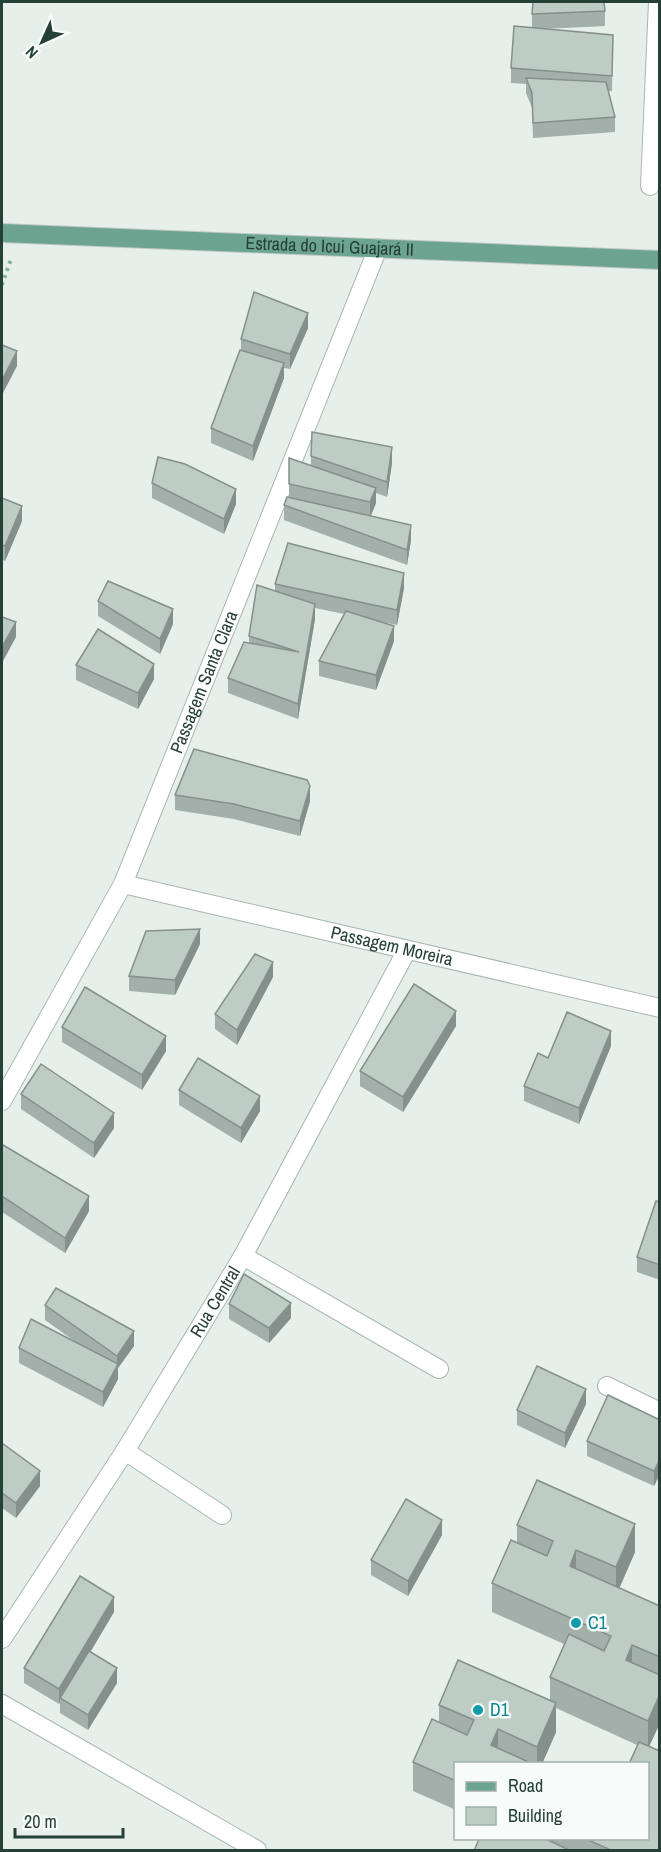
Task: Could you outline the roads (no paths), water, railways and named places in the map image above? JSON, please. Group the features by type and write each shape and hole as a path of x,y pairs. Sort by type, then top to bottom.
{"main road":[{"name":"Estrada do Icui Guajará II","path":"2,232 660,260"}],"street":[{"path":"650,186 658,2"},
{"name":"Passagem Santa Clara","path":"2,1101 123,884 378,248"},
{"name":"Passagem Moreira","path":"123,884 660,1008"},
{"name":"Rua Central","path":"2,1639 125,1451 243,1256 407,950"},
{"path":"243,1256 439,1370"},
{"path":"607,1386 660,1412"},
{"path":"125,1451 222,1515"},
{"path":"2,1704 238,1846 257,1851"}],"place":[{"name":"C1","path":"576,1623"},
{"name":"D1","path":"478,1710"}]}
